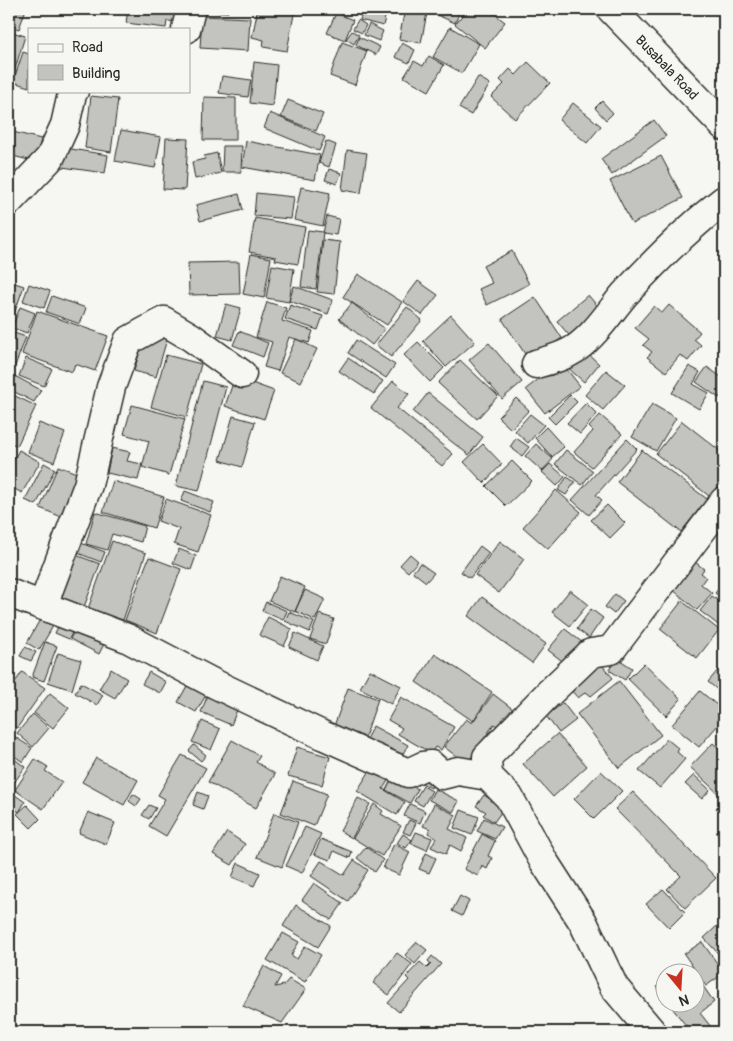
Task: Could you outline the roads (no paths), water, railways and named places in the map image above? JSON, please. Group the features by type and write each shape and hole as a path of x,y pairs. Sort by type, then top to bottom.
{"street":[{"path":"186,28 191,9"},
{"name":"Busabala Road","path":"611,9 724,126"},
{"path":"9,201 50,158 65,125 73,92"},
{"path":"536,364 557,358 575,349 587,339 626,294 697,221 724,200"},
{"path":"43,605 88,485 111,387 128,341 164,321 191,337 242,374"},
{"path":"488,776 487,757 591,653 611,650 724,501"},
{"path":"9,593 127,638 216,684 320,734 408,773 423,766 431,765 442,775 458,771 488,776 509,797 543,860 583,922 614,988 652,1032"}]}
